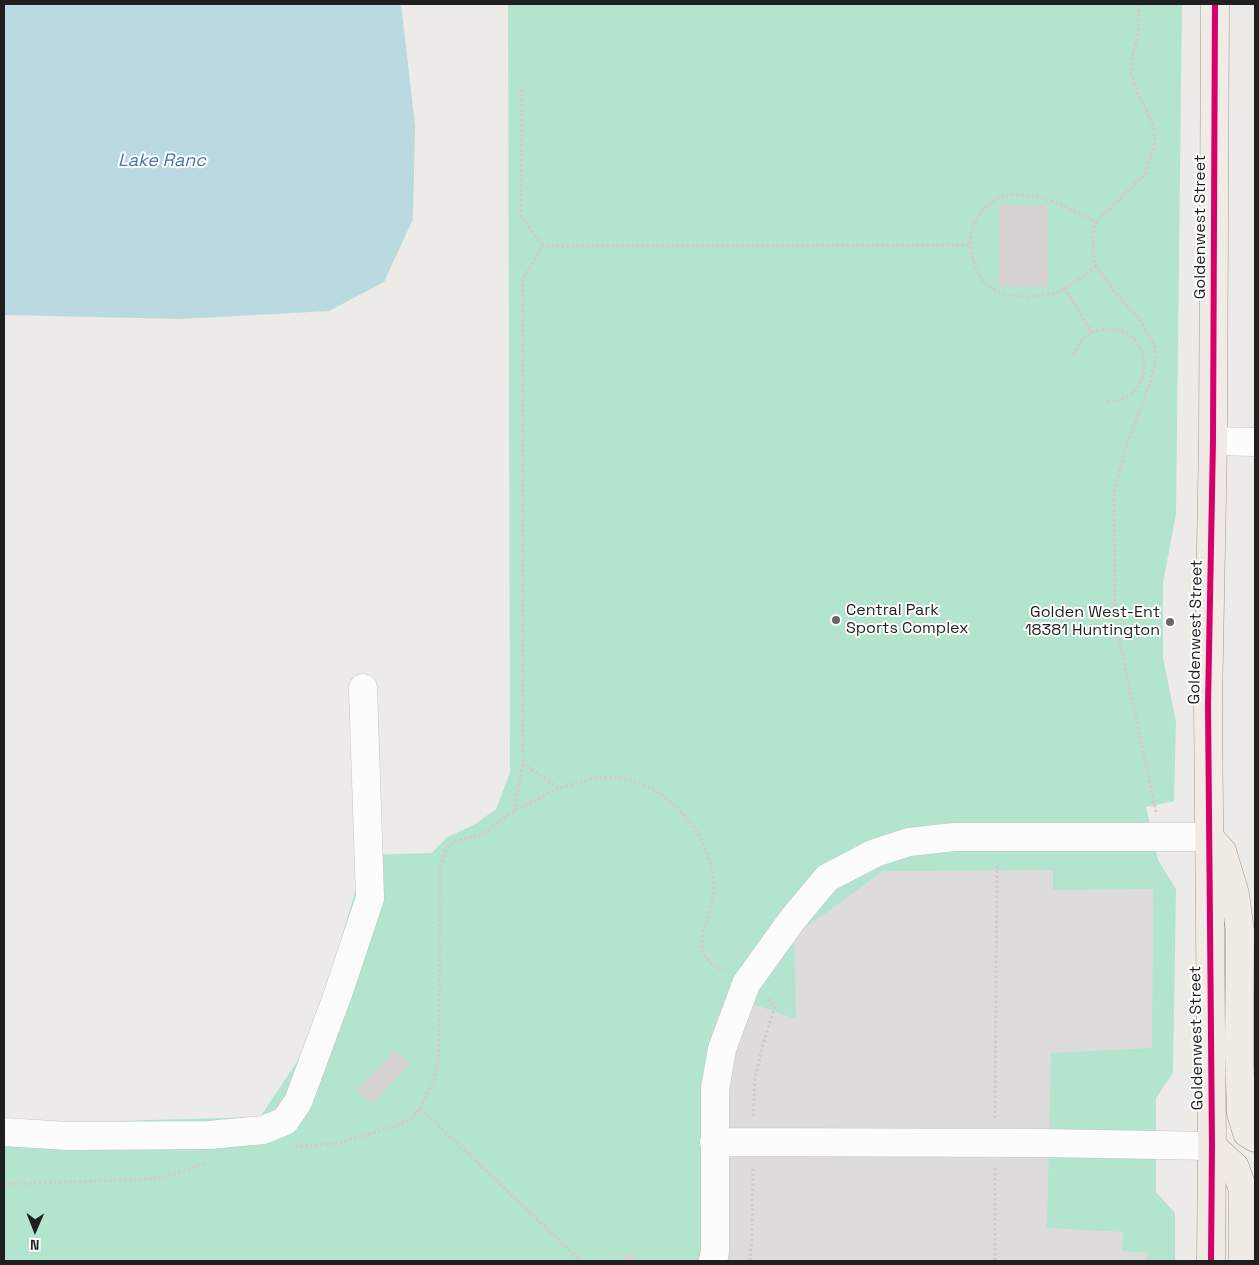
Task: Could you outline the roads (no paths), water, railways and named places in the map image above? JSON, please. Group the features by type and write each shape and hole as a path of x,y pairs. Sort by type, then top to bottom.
{"main road":[{"name":"Goldenwest Street","path":"1211,1261 1212,1146 1208,704 1213,441 1215,4"},
{"path":"1209,837 1222,851 1235,894 1240,931 1240,1113 1247,1133 1255,1138"},
{"path":"1212,1146 1234,1167 1242,1190 1243,1261"}],"street":[{"path":"1213,441 1255,442"},
{"path":"4,1132 68,1136 209,1135 263,1130 285,1122 298,1102 338,994 370,898 363,688"},
{"path":"713,1261 715,1252 714,1142 716,1089 722,1049 746,984 792,920 827,878 883,850 908,842 954,837 1209,837"},
{"path":"714,1142 1044,1143 1212,1146"}],"water":[{"name":"Lake Ranc","path":"4,4 401,4 415,125 413,219 384,282 329,311 181,319 4,315"}],"place":[{"name":"Central Park Sports Complex","path":"836,620"},
{"name":"Golden West-Ent 18381 Huntington","path":"1170,622"}]}
